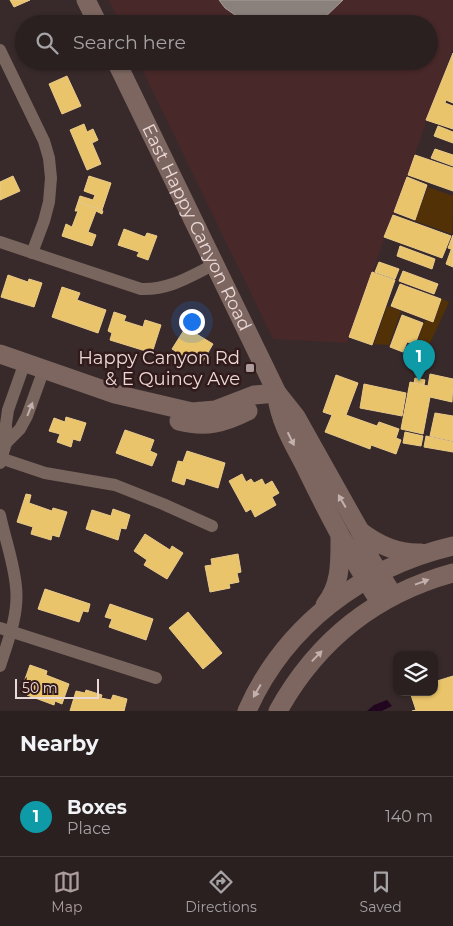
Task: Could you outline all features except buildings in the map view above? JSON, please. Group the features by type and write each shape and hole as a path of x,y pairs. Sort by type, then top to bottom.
{"street":[{"path":"86,0 94,15"},
{"path":"0,50 44,142 49,158 51,178 49,202 32,253"},
{"name":"East Happy Canyon Road","path":"120,70 277,393 296,417 360,531 370,560 372,576"},
{"path":"0,242 141,289 171,286 214,265"},
{"path":"0,354 115,394 178,409 200,412 223,408 254,396 277,393"},
{"path":"25,362 8,410 6,443 0,460 46,473 115,485 212,526"},
{"path":"6,443 20,429 27,416 44,368"},
{"name":"East Happy Canyon Road","path":"277,393 280,413 286,428 340,538 372,576 387,598"},
{"path":"0,515 16,586 16,602 6,630 0,666"},
{"path":"360,531 386,547 405,552 427,553"},
{"path":"247,711 263,681 286,647 331,598 337,581 340,562 340,538"},
{"path":"320,612 350,589 372,576 404,561 453,546"},
{"path":"278,711 312,660 349,625 387,598 418,584 453,573"},
{"path":"6,630 156,678"}],"shaded area":[{"path":"109,0 453,0 453,48 347,343 273,339 142,70 438,70 438,15 116,15"},
{"path":"428,187 453,196 452,234 415,221"},
{"path":"442,299 449,302 430,343 415,349 425,320 433,323"},
{"path":"387,306 401,311 389,345 374,344"},
{"path":"387,700 392,706 382,711 367,711 374,705"}],"place":[{"name":"Happy Canyon Rd & E Quincy Ave","path":"250,368"},
{"name":"Boxes","path":"419,381"}]}
